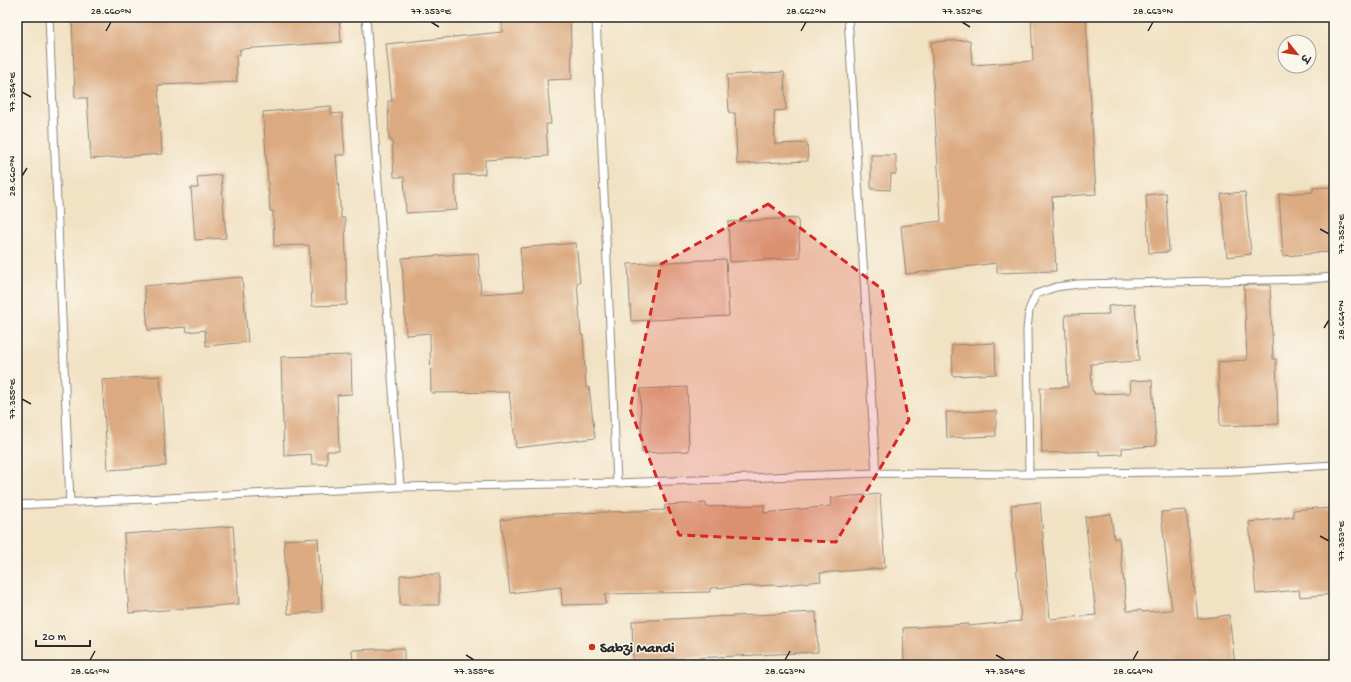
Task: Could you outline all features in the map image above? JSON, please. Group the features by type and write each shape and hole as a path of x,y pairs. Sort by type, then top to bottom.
{"lane":[{"path":"49,17 70,503"},
{"path":"366,17 400,487"},
{"path":"596,17 617,483"},
{"path":"848,17 876,473"},
{"path":"1029,474 1027,330 1029,310 1036,294 1056,287 1078,284 1334,277"},
{"path":"17,505 400,487 617,483 876,473 1029,474 1232,471 1334,465"}],"highlighted area":[{"path":"768,204 882,289 909,420 836,542 679,535 630,409 661,264"}],"building":[{"path":"72,17 339,17 341,42 240,49 240,55 236,55 237,82 158,85 162,154 91,159 87,98 75,98"},
{"path":"502,17 570,17 572,79 547,80 551,124 546,124 548,156 485,160 485,174 454,175 457,210 406,213 404,177 394,177 392,140 389,140 388,101 392,101 386,44 502,32"},
{"path":"1086,17 1096,194 1052,197 1056,271 997,273 997,263 906,274 901,226 941,221 931,42 970,40 972,65 1033,61 1031,18"},
{"path":"784,72 786,110 774,111 775,144 807,143 808,161 737,164 735,113 729,113 727,75"},
{"path":"331,106 331,114 342,113 345,155 336,155 341,218 345,218 347,305 312,306 309,245 274,246 273,211 270,211 263,112"},
{"path":"871,155 896,155 896,174 891,174 890,190 871,189"},
{"path":"221,175 226,238 195,240 191,188 198,188 197,177"},
{"path":"1334,187 1334,252 1283,256 1279,194 1313,192 1313,188"},
{"path":"1245,192 1251,254 1227,257 1221,194"},
{"path":"1166,193 1169,252 1149,253 1146,195"},
{"path":"798,218 800,258 730,262 728,222"},
{"path":"576,243 580,283 577,283 581,335 583,335 586,388 589,387 595,438 516,448 509,392 431,393 430,333 406,335 402,258 478,253 481,294 524,291 520,248"},
{"path":"726,259 729,316 631,321 628,264"},
{"path":"242,277 248,342 206,346 205,330 187,332 186,327 148,330 144,286"},
{"path":"1244,285 1270,285 1273,359 1276,359 1278,424 1220,426 1218,362 1247,360"},
{"path":"1135,304 1139,361 1091,364 1092,391 1094,391 1094,394 1131,393 1130,381 1152,380 1156,446 1122,448 1122,454 1100,455 1099,451 1042,453 1040,388 1068,387 1065,315 1109,314 1108,306"},
{"path":"995,343 996,374 953,376 952,345"},
{"path":"351,355 352,394 337,395 339,451 327,451 327,464 312,464 311,454 284,456 281,357"},
{"path":"160,376 166,466 108,470 102,380"},
{"path":"687,387 689,451 642,453 640,389"},
{"path":"996,411 996,436 947,438 946,412"},
{"path":"880,494 885,568 820,573 821,581 776,586 710,588 710,592 605,594 606,604 562,605 561,587 510,593 501,520 549,514 665,510 665,505 706,503 706,507 764,505 764,513 831,506 830,498"},
{"path":"1040,502 1050,619 1096,615 1085,517 1111,514 1114,539 1119,538 1127,611 1141,610 1142,612 1172,610 1161,512 1186,510 1198,619 1229,615 1235,665 1162,665 1162,663 1131,665 904,665 903,628 968,624 968,626 1021,621 1011,505"},
{"path":"1334,508 1334,594 1300,597 1299,590 1256,594 1249,522 1294,517 1293,510"},
{"path":"233,526 239,604 129,613 124,534"},
{"path":"318,538 322,612 288,614 284,540"},
{"path":"439,574 439,605 400,605 400,575"},
{"path":"816,612 818,652 633,661 632,621"},
{"path":"404,648 404,665 353,665 352,650"}],"place":[{"name":"Sabzi Mandi","path":"592,647"}]}
